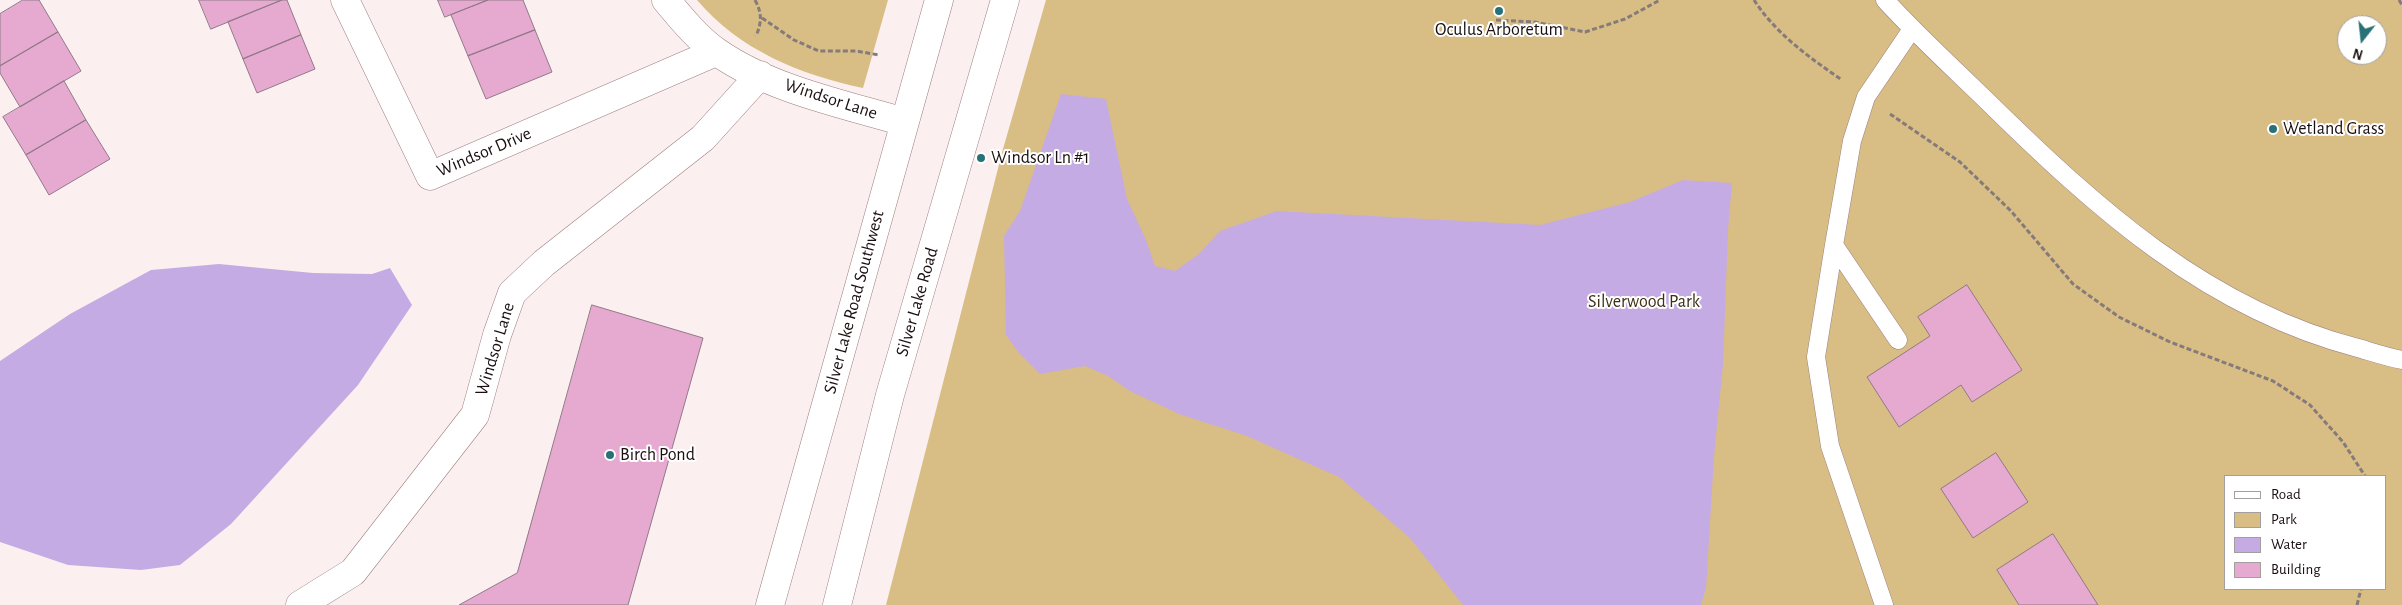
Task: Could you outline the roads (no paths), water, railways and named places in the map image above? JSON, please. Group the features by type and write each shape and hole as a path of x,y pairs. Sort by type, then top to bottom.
{"street":[{"name":"Windsor Drive","path":"345,0 430,176 716,52"},
{"name":"Windsor Lane","path":"666,0 681,18 716,52 760,75 811,95 904,122"},
{"name":"Silver Lake Road Southwest","path":"770,605 939,0"},
{"name":"Silver Lake Road","path":"837,605 890,395 1005,0"},
{"name":"Windsor Lane","path":"300,605 353,572 475,416 496,335 512,293 544,262 703,138 760,75"}],"lane":[{"path":"1885,0 1912,29 2060,173 2142,241 2192,275 2264,315 2317,338 2402,360"},
{"path":"1884,605 1830,446 1816,357 1852,141 1866,97 1912,29"},
{"path":"1834,244 1898,340"}],"water":[{"path":"1061,94 1106,99 1127,199 1146,240 1155,266 1175,271 1199,254 1220,231 1277,211 1540,225 1630,202 1683,180 1732,183 1728,230 1723,364 1714,456 1706,588 1701,605 1463,605 1410,538 1339,477 1247,436 1179,414 1130,391 1108,376 1085,366 1040,374 1019,353 1006,335 1004,236 1020,211"},
{"path":"219,264 313,273 372,274 390,268 412,305 358,385 231,524 180,565 141,570 68,565 0,542 0,361 70,314 151,270"}],"place":[{"name":"Oculus Arboretum","path":"1499,11"},
{"name":"Wetland Grass","path":"2273,129"},
{"name":"Windsor Ln #1","path":"981,158"},
{"name":"Birch Pond","path":"610,455"}],"park label":[{"name":"Silverwood Park","path":"1644,302"}]}
